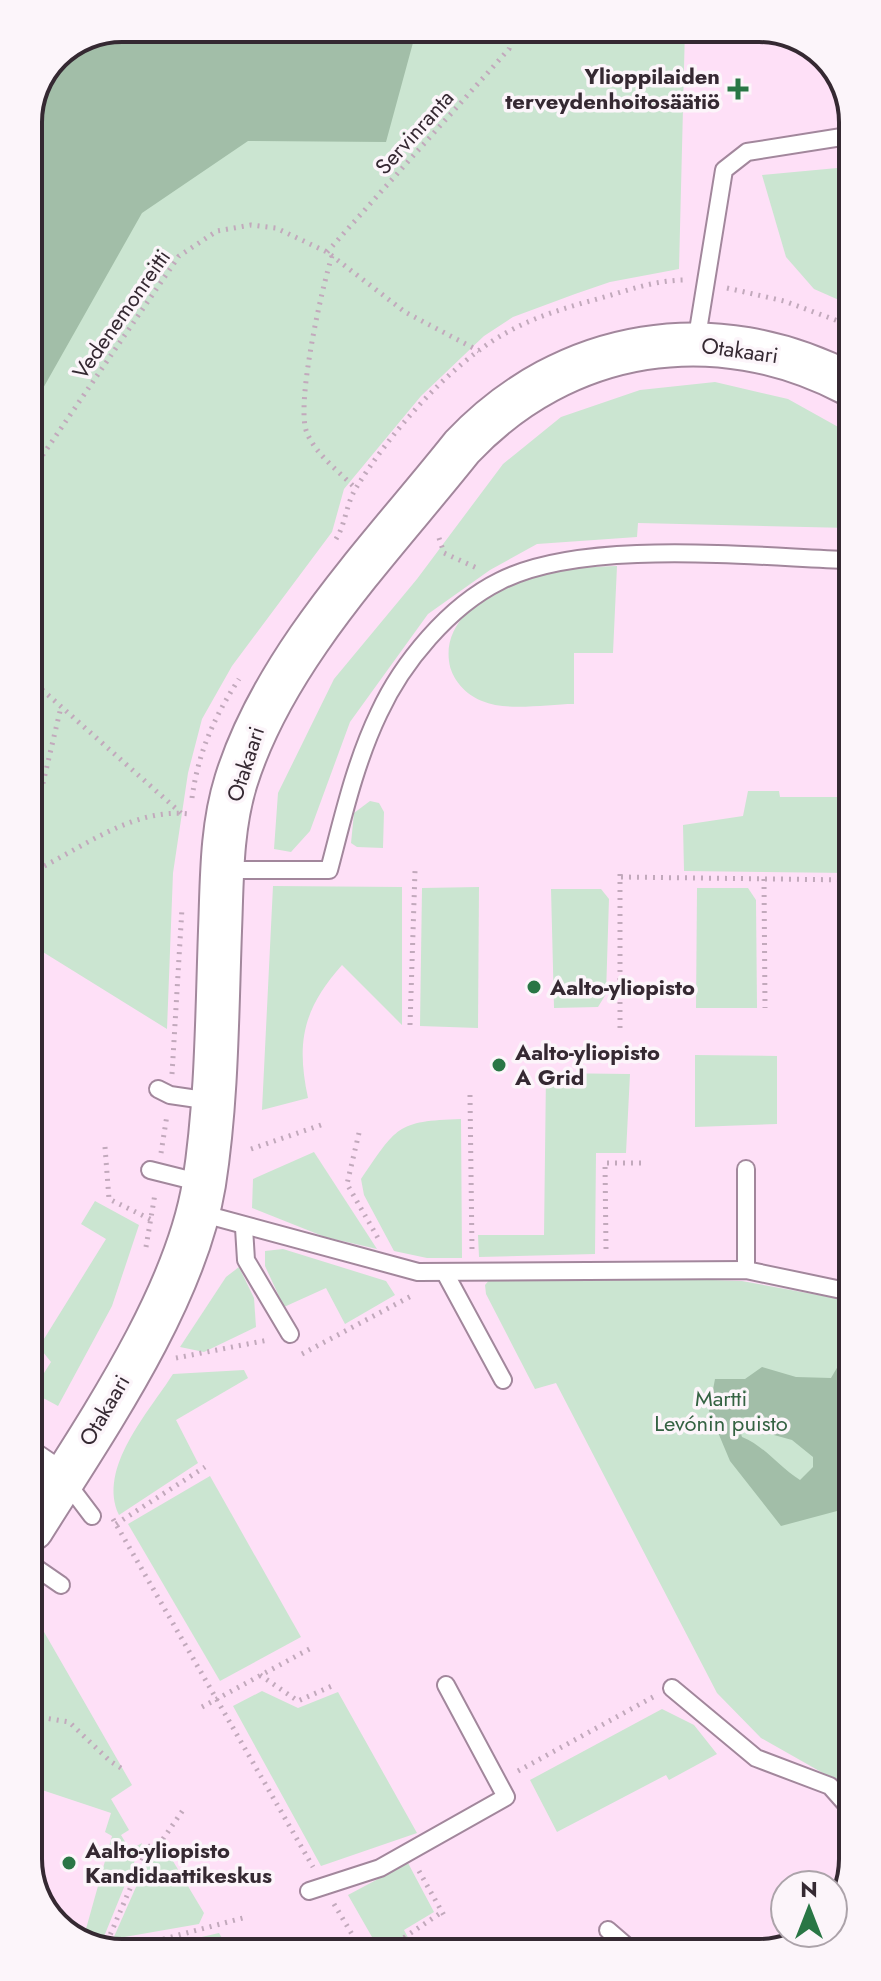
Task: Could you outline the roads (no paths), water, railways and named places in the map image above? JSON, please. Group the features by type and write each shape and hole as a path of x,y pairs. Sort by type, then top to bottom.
{"street":[{"name":"Otakaari","path":"42,1492 48,1469 156,1315 201,1198 212,1101 222,870 235,782 261,716 299,651 462,447 490,418 520,395 554,376 624,352 696,344 780,354 815,366 839,379"}],"lane":[{"path":"696,344 724,170 747,152 839,137"},
{"path":"222,870 329,870 356,774 378,714 400,673 469,601 501,580 564,560 637,554 839,560"},
{"path":"164,1092 212,1101"},
{"path":"746,1169 746,1270"},
{"path":"154,1172 201,1198 244,1228 395,1269 445,1273 746,1270 839,1291"},
{"path":"244,1228 246,1260 290,1334"},
{"path":"445,1273 503,1380"},
{"path":"48,1469 92,1516"},
{"path":"42,1572 61,1585"},
{"path":"316,1888 380,1868 506,1797 446,1685"},
{"path":"672,1688 756,1758 830,1786 839,1796"},
{"path":"608,1930 618,1939"}],"place":[{"name":"Ylioppilaiden terveydenhoitosäätiö","path":"738,89"},
{"name":"Aalto-yliopisto","path":"534,987"},
{"name":"Aalto-yliopisto A Grid","path":"499,1065"},
{"name":"Aalto-yliopisto Kandidaattikeskus","path":"69,1863"}],"park label":[{"name":"Martti Levónin puisto","path":"721,1410"}]}
